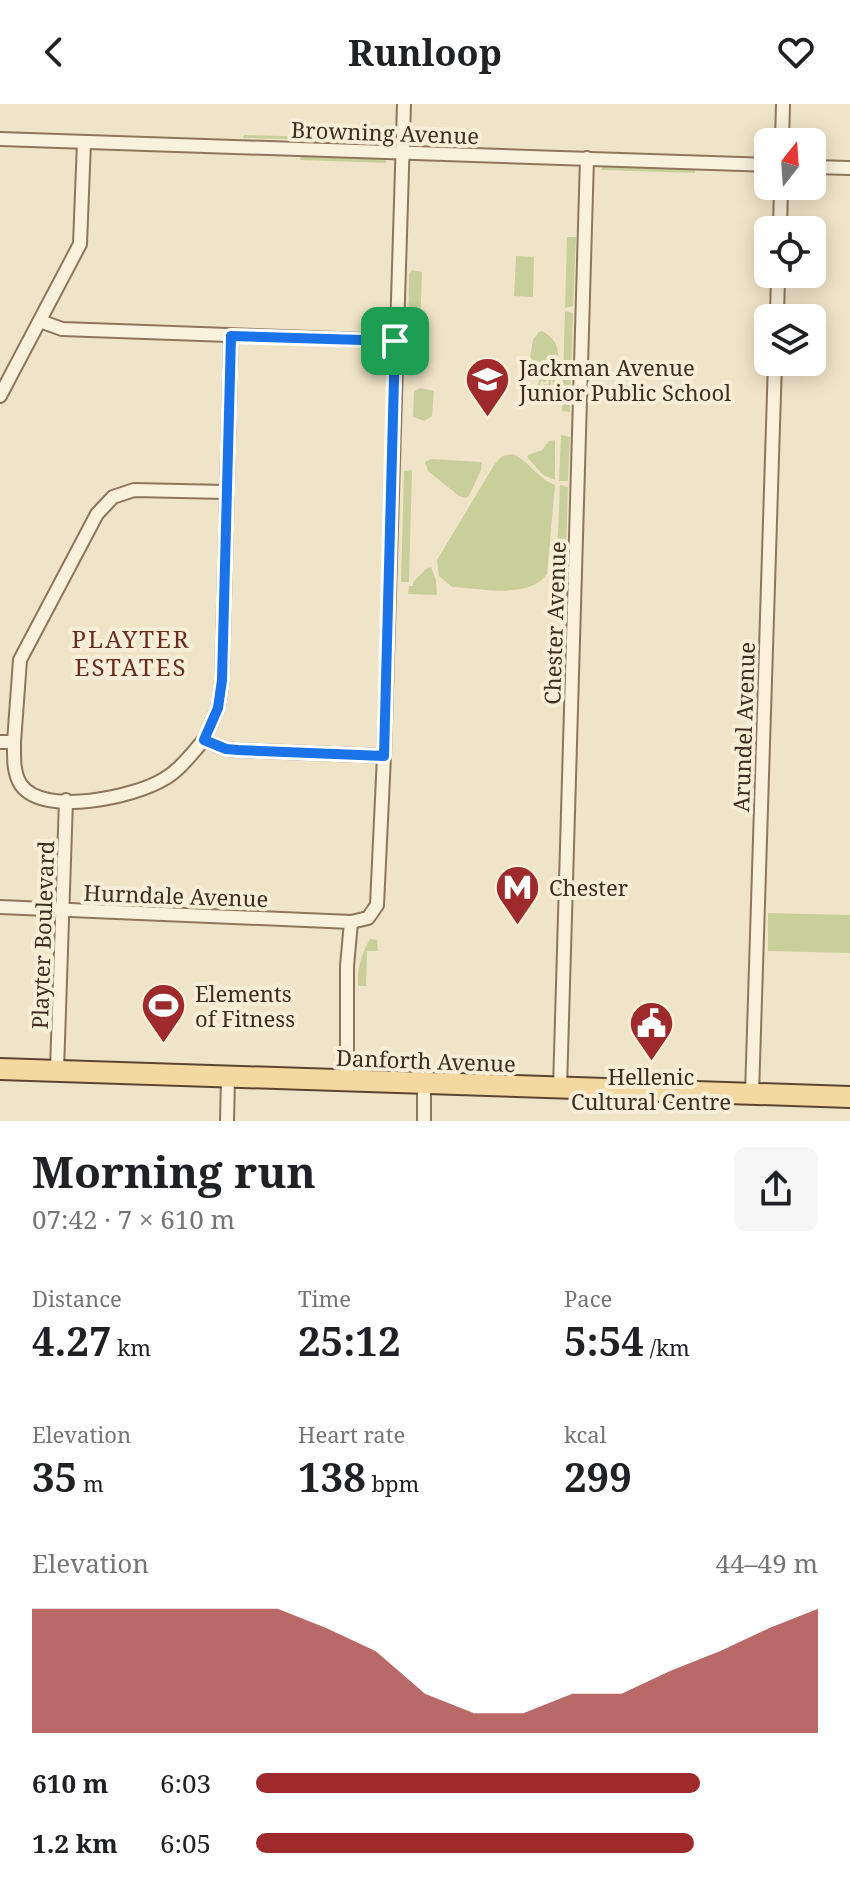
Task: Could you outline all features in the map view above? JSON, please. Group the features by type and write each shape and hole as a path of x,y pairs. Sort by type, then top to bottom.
{"main road":[{"name":"Danforth Avenue","path":"0,1069 850,1097"}],"street":[{"path":"347,1082 347,966 351,922 368,918 377,905 404,104"},
{"path":"782,128 783,104"},
{"name":"Browning Avenue","path":"0,139 754,164"},
{"path":"0,396 80,244 84,142"},
{"name":"Chester Avenue","path":"560,1088 587,158"},
{"path":"826,167 850,168"},
{"path":"40,321 62,329 395,341"},
{"path":"226,492 134,490 113,497 97,514 20,660 15,769 25,789 40,798 66,800 106,800 141,791 170,775 204,740 218,708 222,680 231,336"},
{"name":"Arundel Avenue","path":"752,1094 775,376"},
{"path":"204,740 226,749 384,756"},
{"path":"0,742 14,742"},
{"name":"Playter Boulevard","path":"57,1070 66,800"},
{"name":"Hurndale Avenue","path":"0,907 351,922"},
{"path":"227,1121 228,1078"},
{"path":"424,1084 424,1121"}],"green space":[{"path":"244,135 388,139 388,142 243,138"},
{"path":"301,156 382,159 386,163 300,160"},
{"path":"602,167 695,170 695,173 602,170"},
{"path":"567,237 576,237 573,306 565,308"},
{"path":"516,256 534,257 533,297 514,296"},
{"path":"412,270 422,272 420,328 408,328 409,274"},
{"path":"565,311 573,313 570,412 562,411"},
{"path":"542,331 554,341 558,356 553,362 536,364 530,357 533,340"},
{"path":"544,370 555,371 554,391 550,393 552,376"},
{"path":"538,371 552,376 550,389 543,387 544,384 549,385 548,377 546,382 541,381 538,393"},
{"path":"420,388 434,391 432,416 424,421 413,417 414,391"},
{"path":"561,435 570,437 568,481 559,481"},
{"path":"555,440 555,480 543,475 527,457"},
{"path":"513,454 555,485 547,574 539,582 516,590 452,587 439,576 437,560 494,465 502,456"},
{"path":"431,459 482,462 469,496 459,496 428,471 425,462"},
{"path":"412,470 409,582 401,582 404,471"},
{"path":"560,485 568,487 565,586 556,579"},
{"path":"431,567 437,595 408,594 409,586 413,586 413,582"},
{"path":"768,913 850,915 850,953 768,951"},
{"path":"370,939 377,940 378,951 367,951 366,986 358,986 360,962"}],"place":[{"name":"Jackman Avenue Junior Public School","path":"488,419"},
{"name":"Chester","path":"518,926"},
{"name":"Elements of Fitness","path":"164,1045"},
{"name":"Hellenic Cultural Centre","path":"651,1062"}],"district":[{"name":"PLAYTER ESTATES","path":"131,652"}],"route":[{"path":"231,336 395,341 384,756 226,749 204,740 218,708 222,680 231,336"}]}
